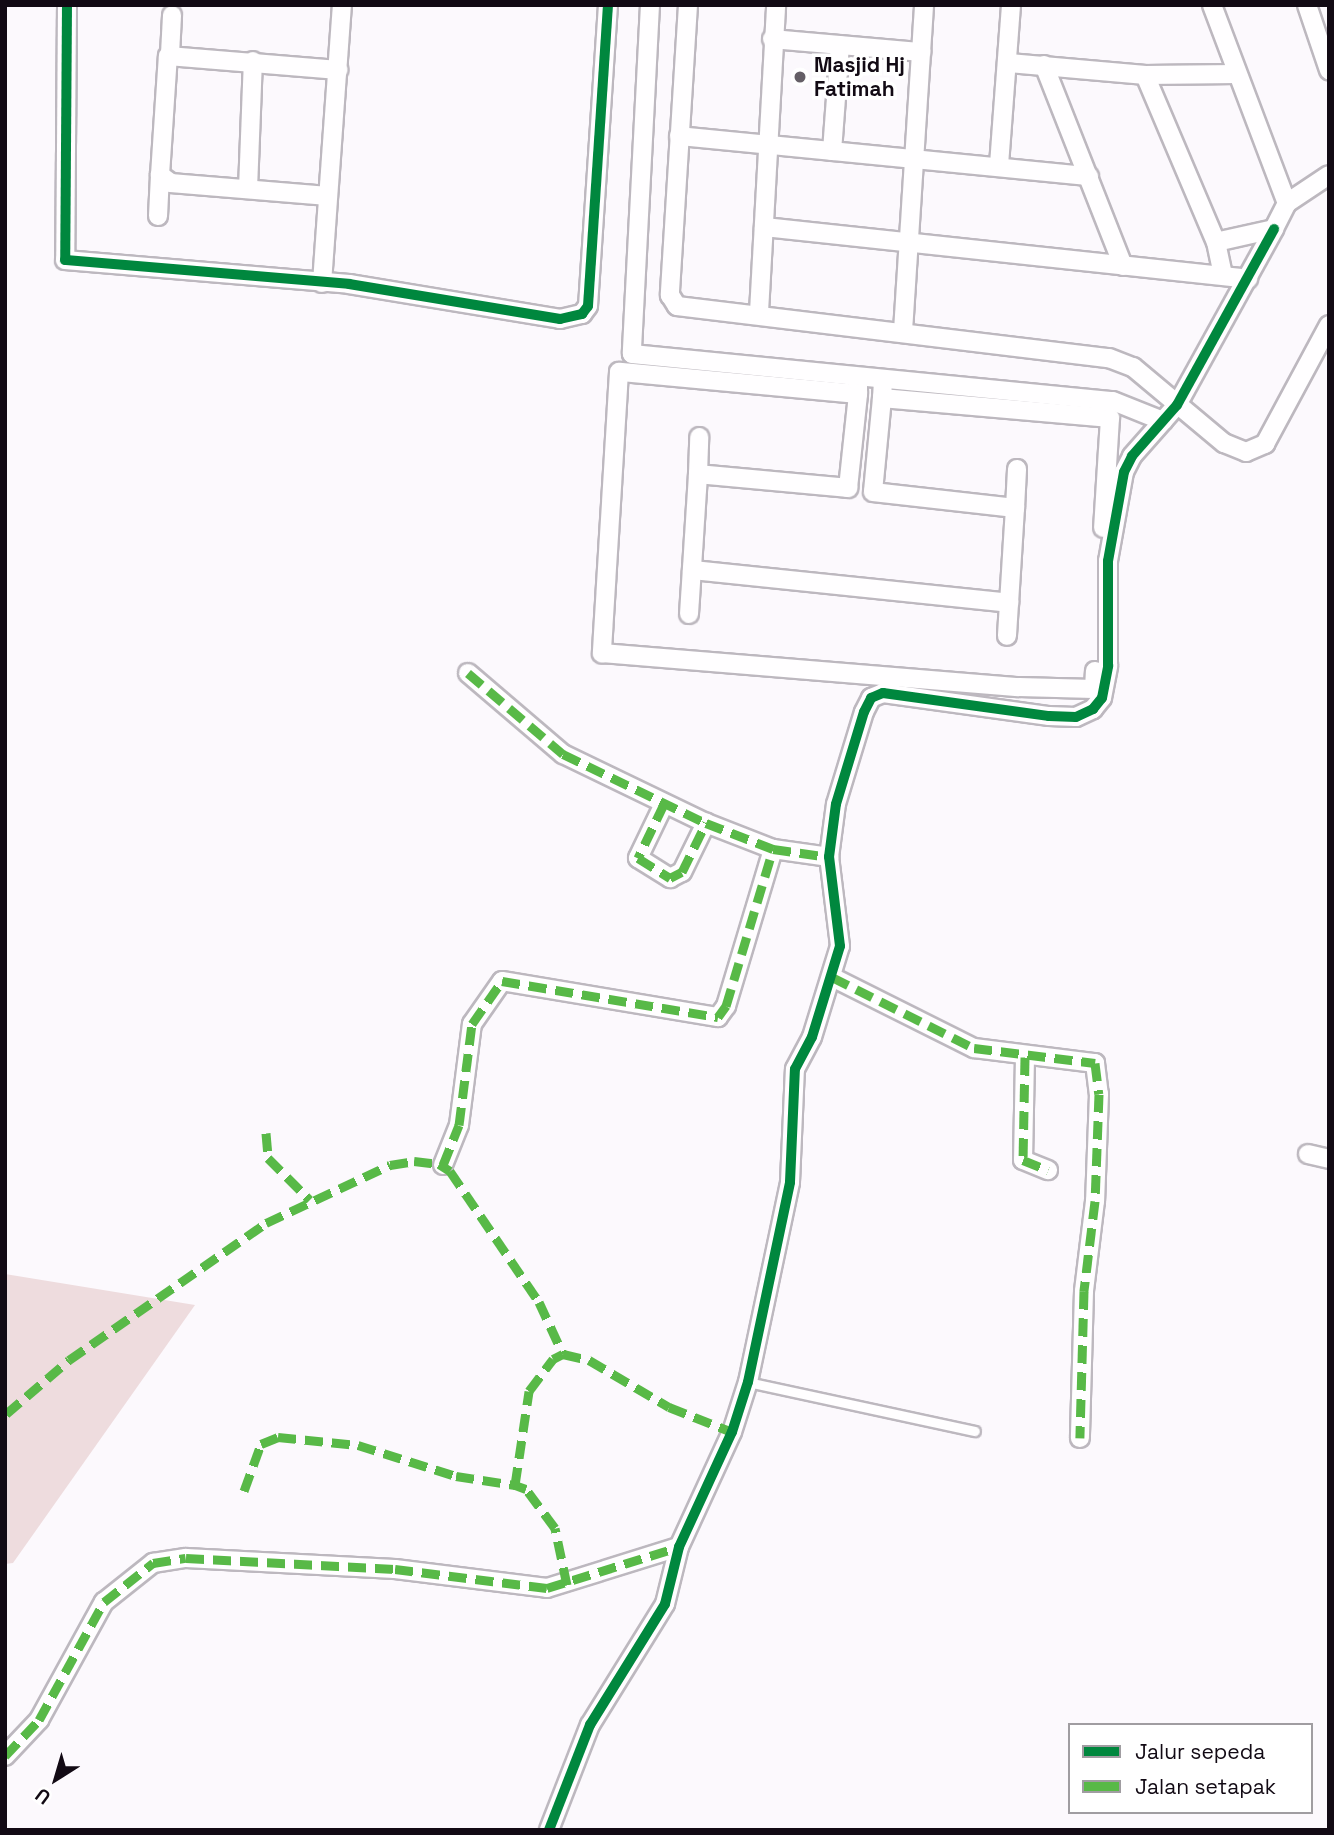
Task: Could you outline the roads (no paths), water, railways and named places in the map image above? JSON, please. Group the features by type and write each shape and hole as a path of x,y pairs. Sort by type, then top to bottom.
{"street":[{"path":"67,5 65,260 322,283 560,319 582,314 588,306 608,5"},
{"path":"322,283 342,5"},
{"path":"650,5 632,354 858,386 882,398 1110,418 1094,689 602,653 619,372 858,386"},
{"path":"688,5 672,300 693,309 759,312 1109,358 1133,367 1235,450 1256,450 1271,434 1329,325"},
{"path":"759,312 772,38 776,5"},
{"path":"903,331 918,159 920,52 924,5"},
{"path":"999,165 1009,63 1011,5"},
{"path":"1212,5 1287,202"},
{"path":"1307,5 1329,70"},
{"path":"158,216 172,15"},
{"path":"772,38 920,52"},
{"path":"832,150 839,45"},
{"path":"170,54 338,69"},
{"path":"248,189 253,61"},
{"path":"1009,63 1145,75 1237,74"},
{"path":"1044,65 1124,266"},
{"path":"1145,75 1216,242 1223,275"},
{"path":"679,136 999,165 1089,176"},
{"path":"160,175 172,183 328,196"},
{"path":"549,1830 590,1725 666,1604 679,1547 697,1497 727,1444 748,1382 790,1182 795,1069 832,977 840,946 829,857 851,744 871,698 909,694 1076,717 1098,703 1108,666 1108,561 1120,489 1132,456 1177,405 1248,279 1287,202 1329,176"},
{"path":"764,227 1248,279"},
{"path":"1216,242 1273,229"},
{"path":"848,488 858,386"},
{"path":"873,492 882,398"},
{"path":"857,414 882,398 1112,401 1163,421"},
{"path":"689,614 699,437"},
{"path":"1007,636 1017,469"},
{"path":"698,474 1015,508"},
{"path":"692,570 1009,603"},
{"path":"468,673 550,745 664,804 773,849 829,857"},
{"path":"664,804 637,852 641,862 670,878 682,872 706,823"},
{"path":"443,1165 459,1125 472,1024 502,981 718,1017 726,1006 773,849"},
{"path":"832,977 974,1048 1025,1057 1087,1059 1099,1071 1080,1437"},
{"path":"1025,1057 1023,1160 1048,1170"},
{"path":"1308,1154 1329,1158"},
{"path":"7,1749 38,1720 104,1602 153,1563 186,1558 396,1569 547,1588 679,1547"}],"lane":[{"path":"748,1382 975,1431"}],"place":[{"name":"Masjid Hj Fatimah","path":"800,77"}]}
